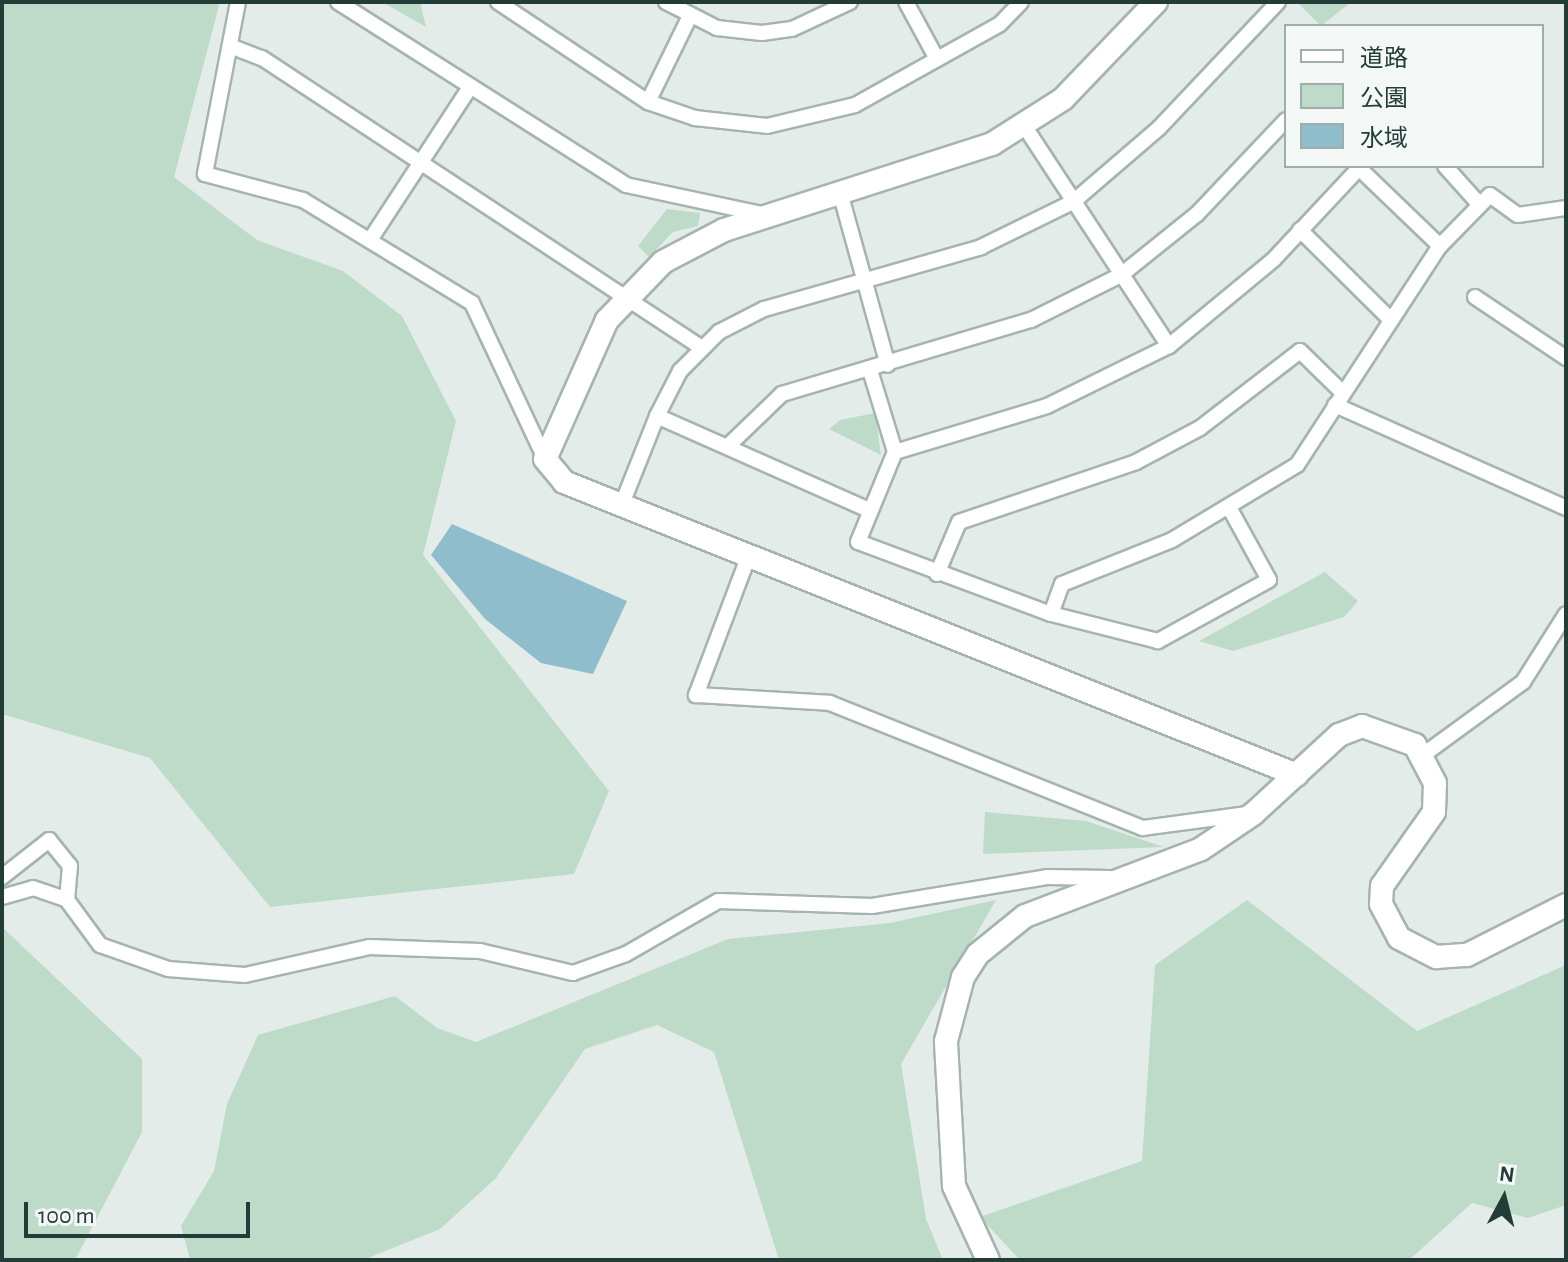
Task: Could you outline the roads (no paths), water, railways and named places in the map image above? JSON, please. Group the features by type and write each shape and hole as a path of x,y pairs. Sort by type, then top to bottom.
{"street":[{"path":"238,2 205,174 290,195 472,303 545,459 564,482 1297,775"},
{"path":"338,2 626,185 769,215"},
{"path":"498,2 648,102 730,123 810,122 855,105 1000,24 1021,2"},
{"path":"666,2 689,18 762,33 792,29 845,3"},
{"path":"906,2 937,59"},
{"path":"545,459 571,389 624,296 693,243 769,215 951,162 1025,127 1063,99 1156,2"},
{"path":"622,504 657,416 702,348 764,309 981,247 1073,202 1159,128 1278,2"},
{"path":"648,102 689,18"},
{"path":"230,46 262,58 702,348"},
{"path":"370,240 470,87"},
{"path":"730,444 782,394 1031,320 1121,275 1197,214 1284,122"},
{"path":"1025,127 1169,346"},
{"path":"895,452 1047,406 1169,346 1300,230 1359,168"},
{"path":"1361,168 1440,246"},
{"path":"1447,168 1480,205"},
{"path":"1051,614 1062,584 1230,509 1297,465 1440,246 1490,195 1518,215 1566,208"},
{"path":"841,196 888,365"},
{"path":"1300,230 1391,320"},
{"path":"1475,297 1566,358"},
{"path":"937,574 959,522 1136,462 1200,428 1300,351 1339,399 1566,508"},
{"path":"870,370 895,452 858,542 937,574 1051,614 1158,641 1258,590 1269,580 1230,509"},
{"path":"657,416 730,444 869,510"},
{"path":"749,555 696,695 830,703 1143,828 1253,814"},
{"path":"1423,755 1523,682 1566,614"},
{"path":"988,1260 961,1210 949,1153 946,1041 953,1002 978,954 1004,930 1118,878 1201,849 1253,814 1339,735 1362,726 1394,732 1423,755 1435,783 1434,812 1382,886 1384,913 1399,938 1436,957 1467,955 1566,905"},
{"path":"2,877 49,840 70,866 67,900"},
{"path":"2,897 33,888 67,900 100,945 168,969 245,975 369,947 480,951 573,973 626,954 718,901 872,906 1047,877 1118,878"}],"water":[{"path":"452,524 627,601 593,674 541,663 485,619 431,555"}]}
